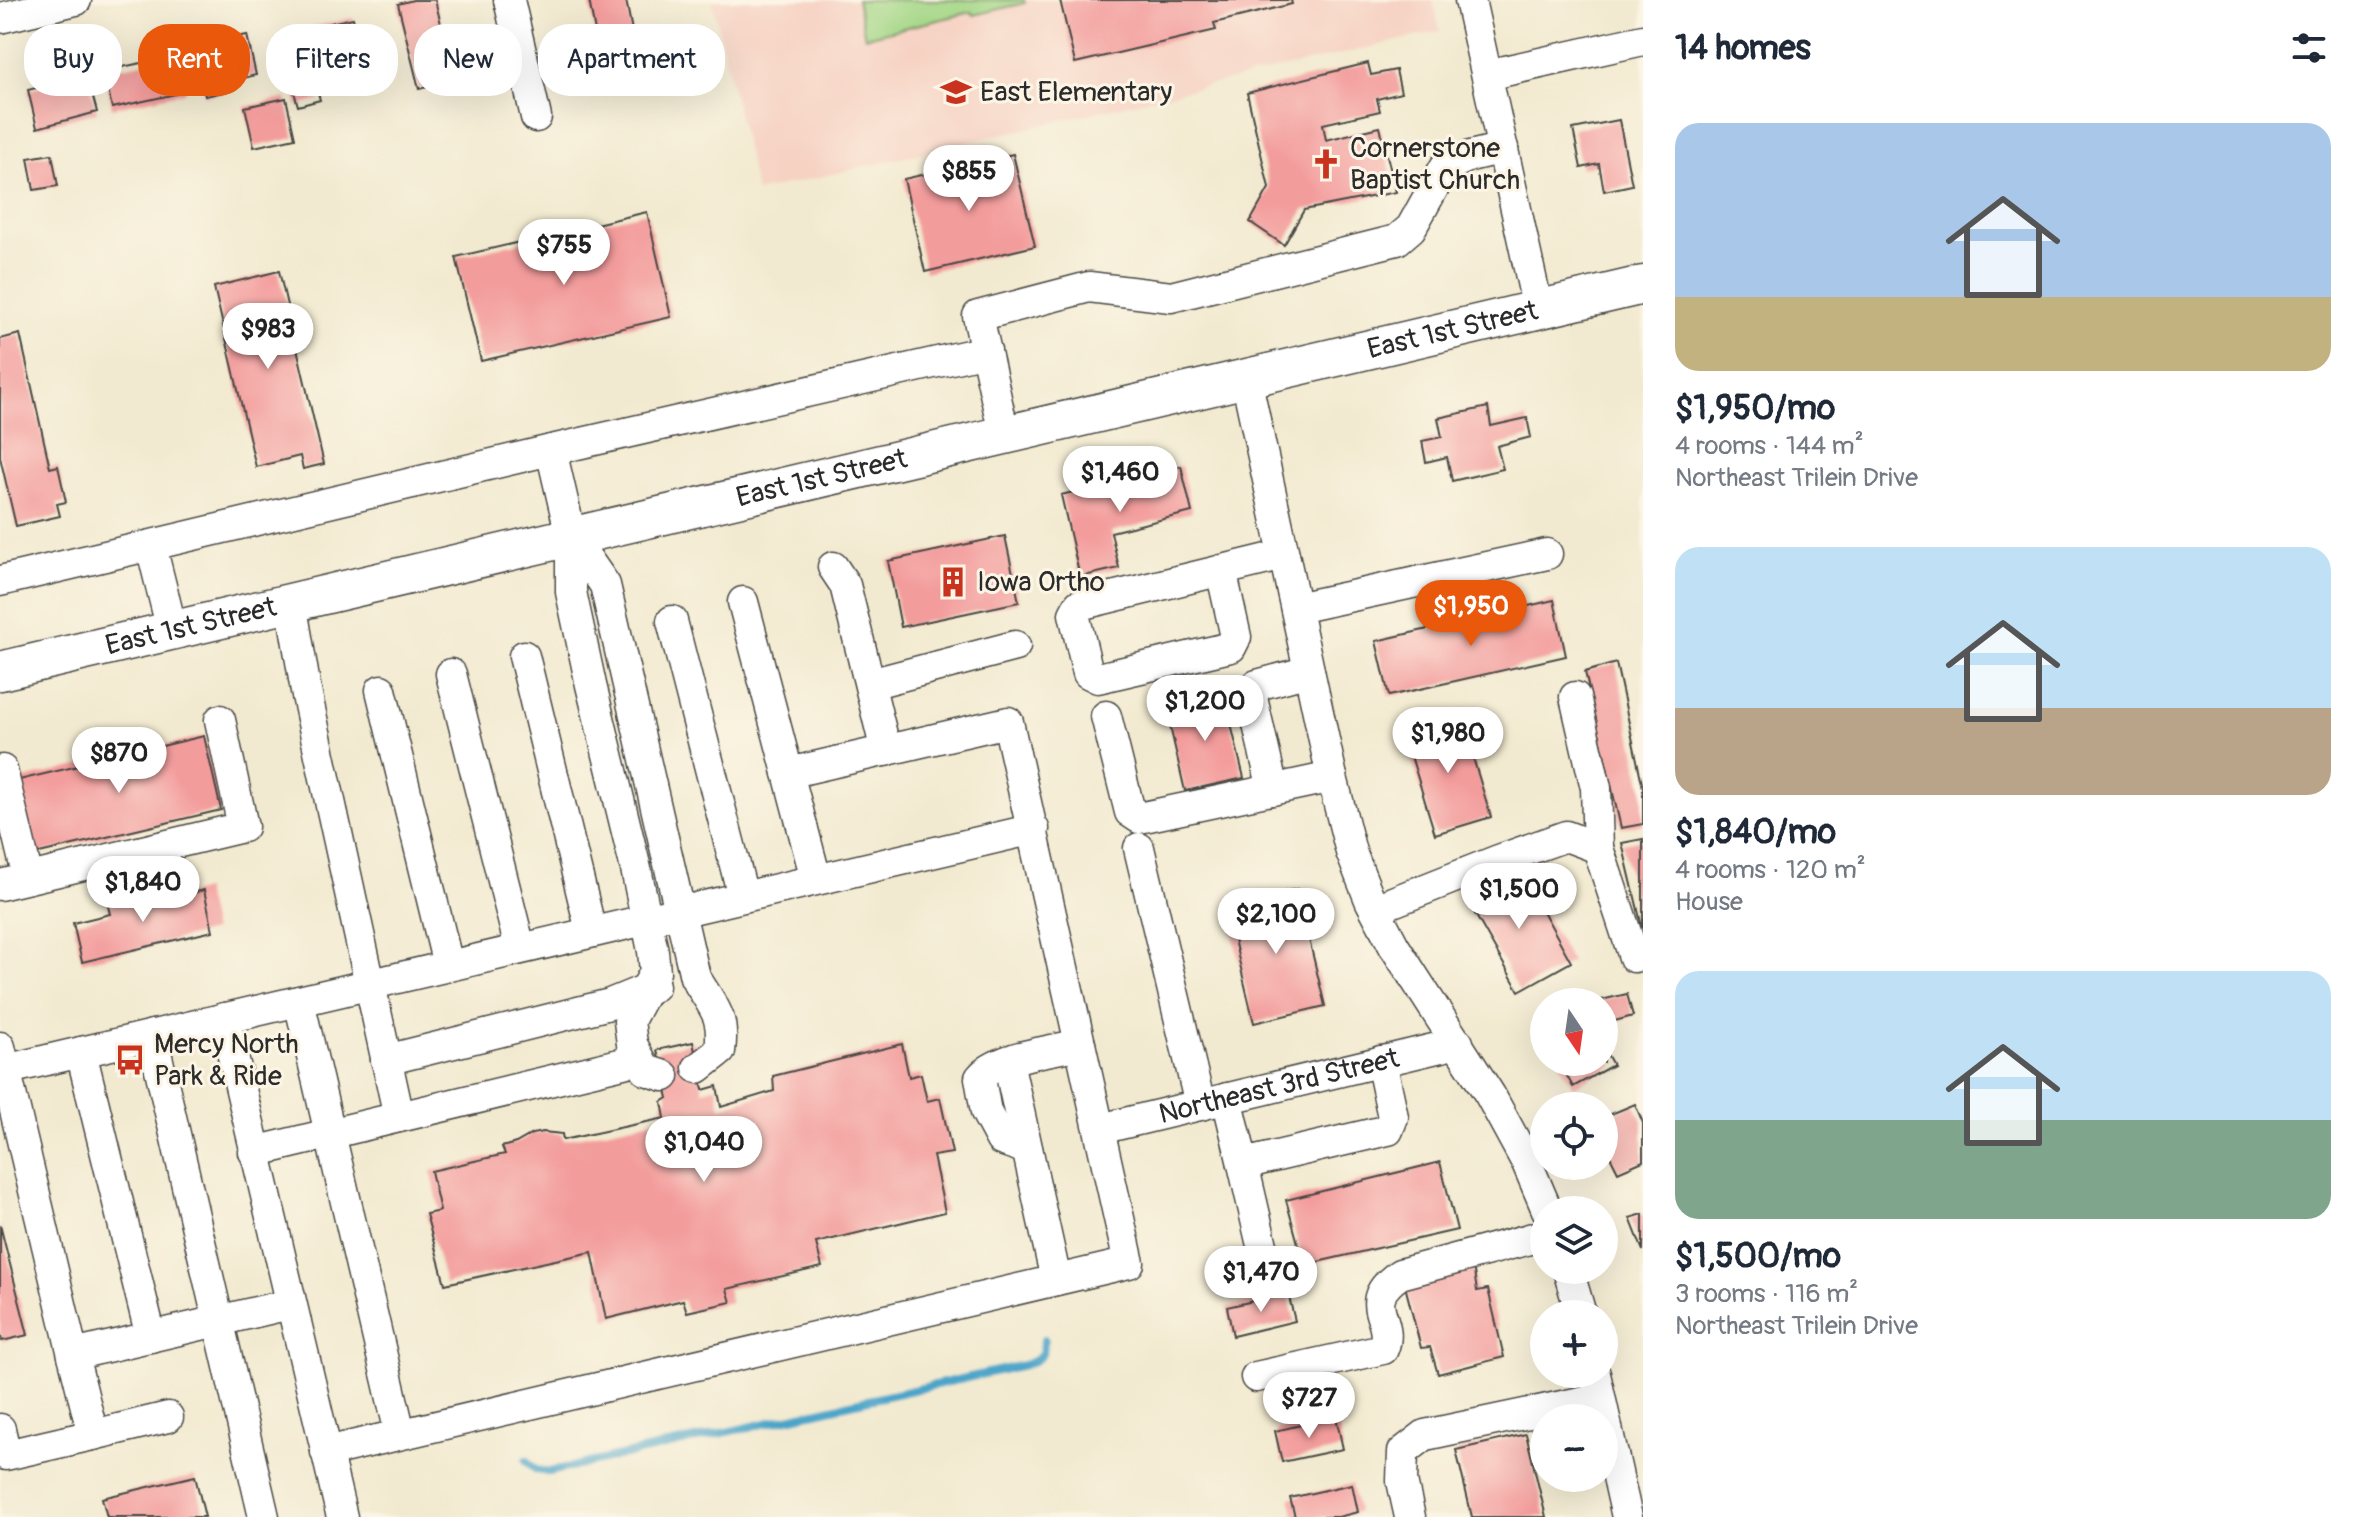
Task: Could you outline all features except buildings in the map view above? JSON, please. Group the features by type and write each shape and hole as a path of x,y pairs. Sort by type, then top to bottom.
{"main road":[{"name":"East 1st Street","path":"0,671 1643,285"}],"street":[{"path":"0,18 76,0"},
{"path":"509,0 536,117"},
{"path":"1470,0 1538,309"},
{"path":"1487,75 1643,40"},
{"path":"1004,434 978,316 1089,287 1171,297 1397,240 1411,228 1445,167 1470,156 1503,148"},
{"path":"0,581 551,450 986,351"},
{"path":"1246,378 1351,852 1394,946 1458,1043 1527,1163 1541,1196"},
{"path":"254,1152 399,1117 652,1067 632,1044 629,1021 655,972 646,918 571,592 571,536 551,450"},
{"path":"571,536 605,585 695,977 723,1027 720,1051 698,1068"},
{"path":"151,546 172,630"},
{"path":"1296,608 1547,554"},
{"path":"1221,570 1236,637 1231,647 1098,678 1088,673 1074,614 1079,605 1221,570 1284,555"},
{"path":"833,567 845,585 886,751"},
{"path":"291,602 306,691 399,1117"},
{"path":"743,602 816,879"},
{"path":"672,621 743,896"},
{"path":"870,684 1015,646"},
{"path":"524,656 591,931"},
{"path":"1273,790 1252,698 1257,685 1309,671"},
{"path":"451,674 520,948"},
{"path":"381,690 448,965"},
{"path":"1575,697 1596,788 1598,848 1634,957"},
{"path":"1106,716 1130,812 1139,818 1332,777"},
{"path":"2,770 14,881 243,827 220,720"},
{"path":"326,1452 1129,1263 1008,722 788,773"},
{"path":"93,1435 2,1063 81,1052 1034,829"},
{"path":"1375,909 1566,836 1598,848"},
{"path":"1139,848 1213,1102 1243,1164 1268,1271"},
{"path":"386,1060 610,1004 648,987 695,977"},
{"path":"299,1001 400,1433"},
{"path":"224,1018 342,1517"},
{"path":"152,1035 264,1517"},
{"name":"Northeast 3rd Street","path":"1100,1129 1458,1043"},
{"path":"1056,1280 1008,1061 1080,1044"},
{"path":"81,1052 151,1337"},
{"path":"1243,1164 1388,1130 1393,1117 1381,1061"},
{"path":"1256,1377 1383,1349 1387,1340 1378,1303 1386,1284 1400,1274 1530,1239"},
{"path":"73,1355 290,1304"},
{"path":"1410,1517 1402,1481 1403,1452 1425,1435 1591,1388"},
{"path":"1598,1388 1627,1517"},
{"path":"2,1447 93,1435 168,1417"}],"shaded area":[{"name":"East Elementary","path":"712,0 1433,0 1440,31 756,192 725,57 725,24 718,24"}],"green space":[{"path":"857,0 1024,0 1025,3 865,37"}],"waterway":[{"path":"526,1460 536,1470 549,1472 1024,1365 1040,1357 1044,1340"}],"place":[{"name":"East Elementary","path":"956,92"},
{"name":"Cornerstone Baptist Church","path":"1326,164"},
{"name":"Iowa Ortho","path":"953,582"},
{"name":"Mercy North Park & Ride","path":"130,1060"}]}
